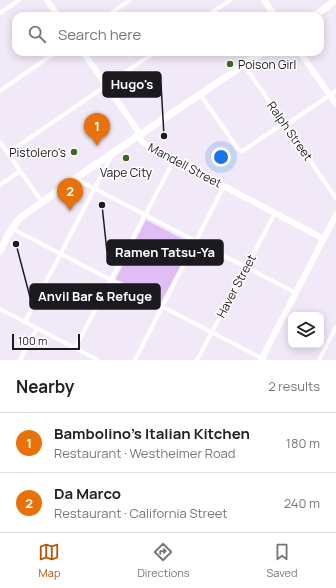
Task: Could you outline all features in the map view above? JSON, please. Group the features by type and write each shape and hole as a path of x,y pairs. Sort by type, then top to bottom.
{"main road":[{"path":"321,12 334,4"},
{"path":"0,251 11,228 20,218 257,56"}],"street":[{"path":"0,13 19,0"},
{"path":"47,0 55,12"},
{"path":"114,12 130,0"},
{"path":"213,12 230,0"},
{"path":"264,0 272,12"},
{"path":"0,90 50,56"},
{"name":"Mandell Street","path":"86,56 137,130 142,142 324,239"},
{"path":"8,153 149,56"},
{"path":"303,56 336,104"},
{"name":"Ralph Street","path":"244,65 336,198"},
{"path":"200,94 238,149 242,151 336,91"},
{"path":"0,142 42,202"},
{"path":"25,322 113,154"},
{"path":"75,348 174,160"},
{"path":"0,185 20,171"},
{"path":"76,179 296,293"},
{"path":"135,360 224,186"},
{"name":"Haver Street","path":"197,360 275,213"},
{"path":"11,228 263,360 336,215"},
{"path":"0,309 95,359"},
{"path":"319,360 336,327"},
{"path":"20,360 37,328"}],"shaded area":[{"path":"146,220 192,244 161,302 116,279"}],"place":[{"name":"Poison Girl","path":"230,64"},
{"name":"Hugo's","path":"164,136"},
{"name":"Bambolino's Italian Kitchen","path":"97,146"},
{"name":"Pistolero's","path":"74,152"},
{"name":"Vape City","path":"126,158"},
{"name":"Ramen Tatsu-Ya","path":"102,205"},
{"name":"Da Marco","path":"70,211"},
{"name":"Anvil Bar & Refuge","path":"16,244"}]}
